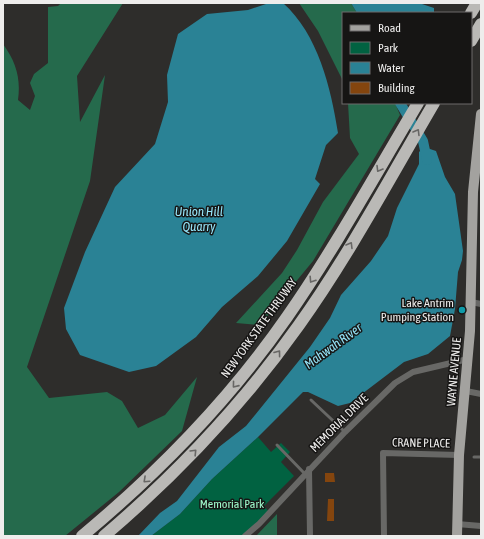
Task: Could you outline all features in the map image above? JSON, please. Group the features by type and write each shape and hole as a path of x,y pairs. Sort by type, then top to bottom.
{"highway":[{"path":"472,12 477,3"},
{"path":"472,39 480,26"},
{"name":"NEW YORK STATE THRUWAY","path":"82,536 127,498 171,455 217,406 252,365 317,272 417,104"},
{"path":"104,536 181,465 223,421 262,374 316,300 433,104"}],"main road":[{"name":"WAYNE AVENUE","path":"457,536 459,455 468,359 476,303 473,192 481,114"}],"street":[{"name":"MEMORIAL DRIVE","path":"246,536 345,432 403,377 431,366 468,359"},
{"path":"466,391 481,394"},
{"name":"CRANE PLACE","path":"384,536 382,453 459,455"},
{"path":"307,472 310,536"},
{"path":"457,524 481,526"}],"lane":[{"path":"311,400 345,432"},
{"path":"277,445 307,472"},
{"path":"474,457 481,457"}],"green space":[{"path":"61,3 123,3 77,76 80,122 105,75 90,181 27,367 49,398 107,392 122,401 138,428 165,415 197,377 182,431 119,492 65,536 3,536 3,44 11,57 18,77 18,100 30,110 35,96 30,83 34,74 48,63 48,7 58,6"},
{"path":"299,3 351,3 356,12 342,12 342,79 318,31"},
{"path":"348,104 395,104 400,115 313,261 260,325 236,323 282,273 297,250 323,202 359,154 350,138"},
{"name":"Memorial Park","path":"258,437 271,452 281,443 290,452 281,462 294,476 264,506 270,513 245,536 151,536 180,514 212,479"},
{"path":"277,514 277,536 256,536"}],"water":[{"name":"Union Hill Quarry","path":"269,3 283,3 295,16 314,46 327,80 338,133 326,145 315,179 320,184 287,241 258,276 222,307 196,337 156,366 129,372 80,355 66,329 64,308 85,252 115,187 155,144 168,102 167,75 178,34 207,14 248,10"},
{"path":"351,3 419,3 434,8 434,12 356,12"},
{"path":"424,147 436,151 445,177 455,194 463,251 458,272 455,309 450,336 428,354 404,362 350,403 338,406 308,392 303,392 258,437 212,479 180,514 151,536 138,536 160,513 177,501 219,447 246,426 310,347 330,318 341,295 371,261 388,236 397,208 419,164 419,152"}],"building":[{"path":"325,473 334,473 335,482 325,482"},
{"path":"328,499 334,499 334,521 327,521"}],"waterway":[{"name":"Mahwah River","path":"401,104 423,141 427,160"}],"place":[{"name":"Lake Antrim Pumping Station","path":"462,310"}]}
